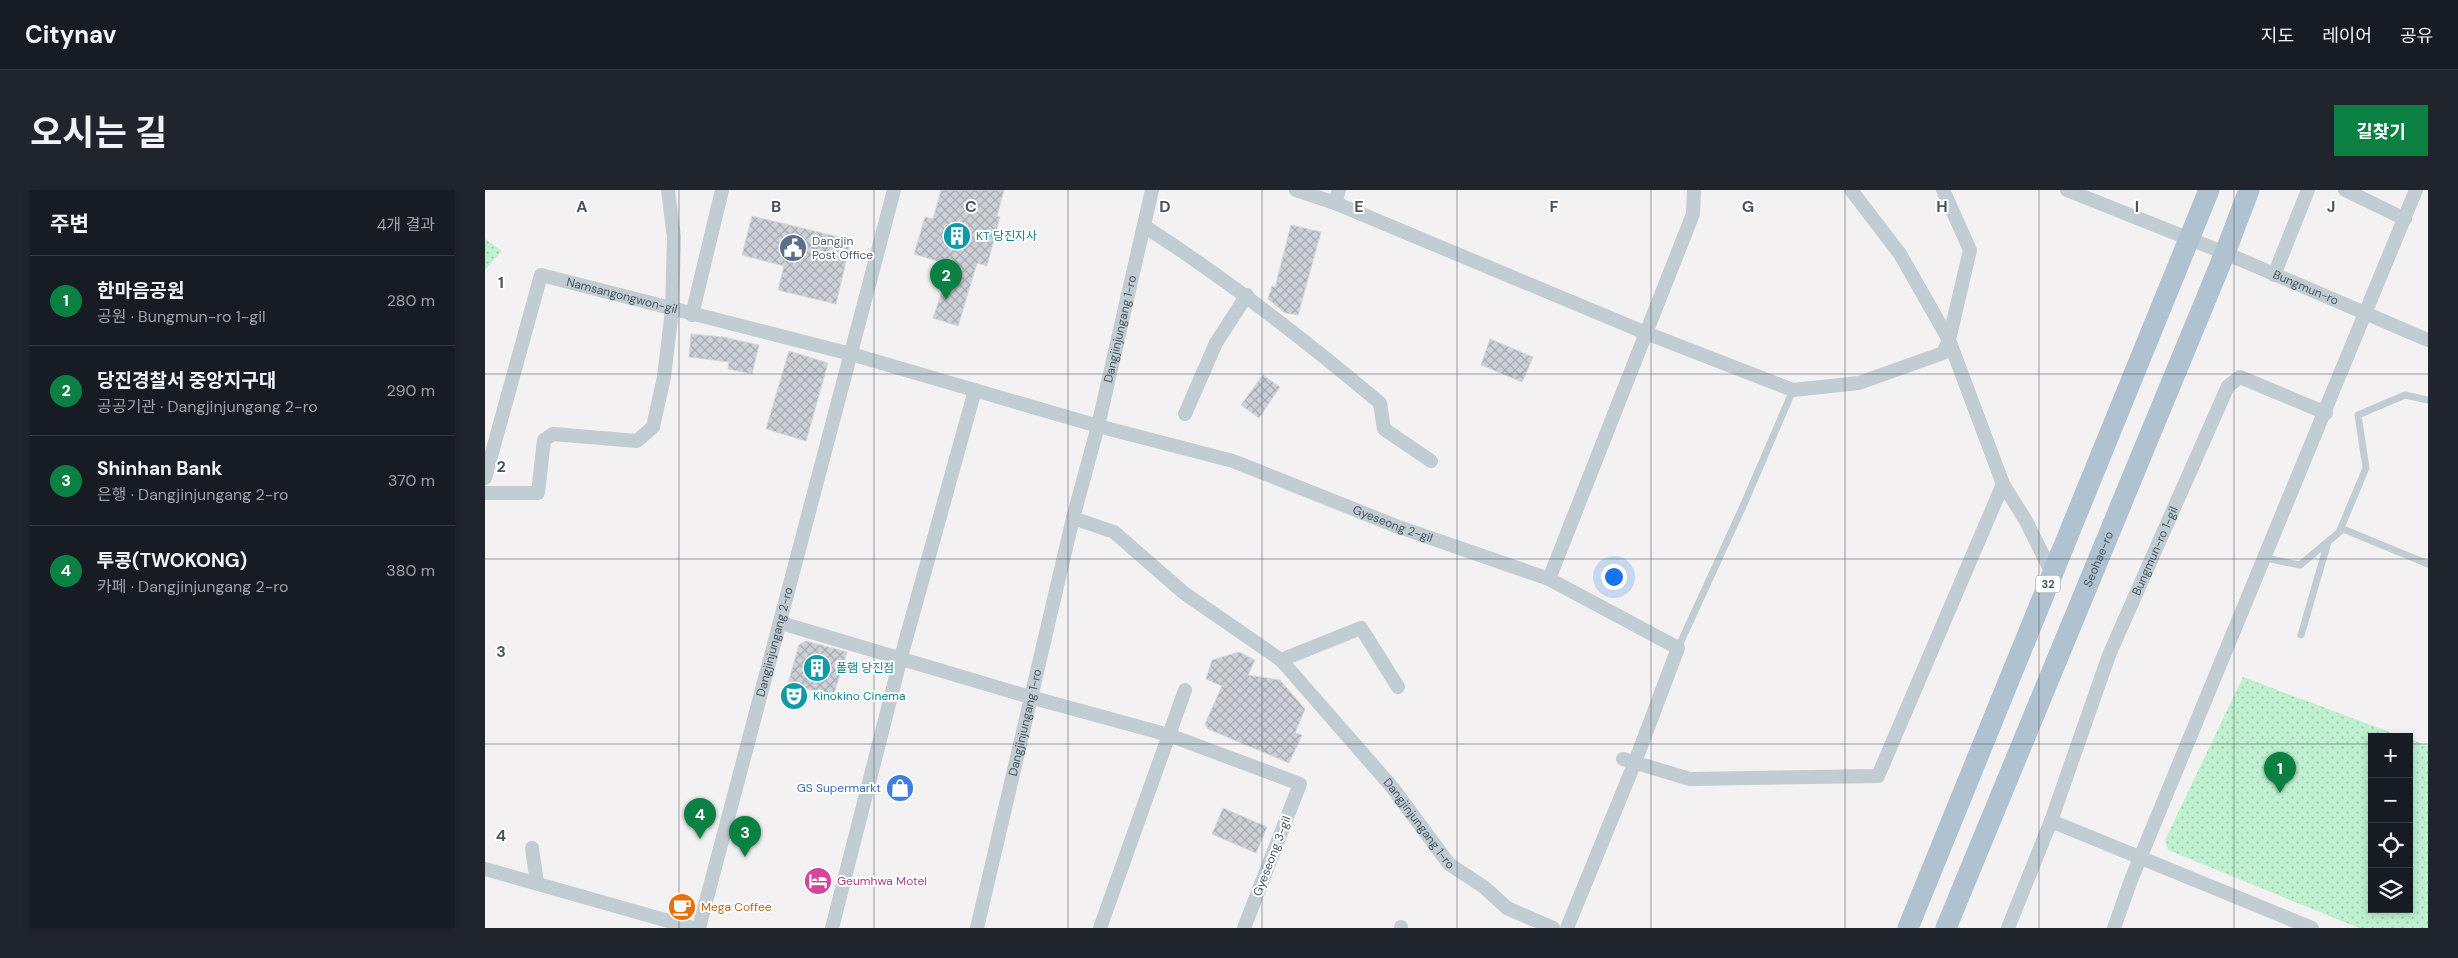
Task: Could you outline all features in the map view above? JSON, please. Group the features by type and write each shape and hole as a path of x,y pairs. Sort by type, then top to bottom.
{"main road":[{"name":"32","path":"1908,928 2209,190"},
{"name":"Seohae-ro","path":"1946,928 2225,253 2249,190"}],"street":[{"name":"Namsangongwon-gil","path":"485,478 541,275 673,310 674,237 668,190"},
{"path":"692,315 722,190"},
{"name":"Dangjinjungang 2-ro","path":"699,928 894,190"},
{"name":"Dangjinjungang 1-ro","path":"977,928 1073,518 1098,426 1152,190"},
{"path":"1296,190 1337,196 1646,333 1793,390 1859,384 1943,353 1949,340 1970,250 1943,190"},
{"path":"1549,579 1693,214 1694,190"},
{"path":"1851,190 1900,254 1949,340 2003,484 2026,521 2052,573"},
{"path":"2067,190 2225,253 2274,275"},
{"name":"Bungmun-ro","path":"2308,190 2274,275 2428,340"},
{"path":"2345,190 2405,218"},
{"path":"2114,928 2141,857 2417,190"},
{"path":"1144,226 1247,295 1301,336 1380,403 1384,429 1431,461"},
{"path":"1185,414 1216,343 1247,295"},
{"path":"485,493 538,493 544,440 553,434 637,441 653,427 664,378 673,310 851,354 1098,426"},
{"name":"Bungmun-ro 1-gil","path":"2007,928 2051,821 2109,655 2228,386 2240,376 2326,413"},
{"path":"832,928 901,657 975,390"},
{"name":"Gyeseong 2-gil","path":"1098,426 1233,461 1396,526 1549,579 1678,648"},
{"path":"1629,760 1690,779 1878,776 2003,484"},
{"name":"Dangjinjungang 1-ro","path":"1073,518 1114,532 1184,593 1281,660 1392,787 1449,864 1484,887 1507,908 1553,928"},
{"path":"781,623 901,657 1030,697 1169,735"},
{"path":"1281,660 1361,628 1399,687"},
{"path":"1567,928 1629,760 1678,648"},
{"path":"1100,928 1185,690"},
{"name":"Gyeseong 3-gil","path":"1169,735 1300,784 1244,928"},
{"path":"2051,821 2312,928"},
{"path":"532,848 537,883"},
{"path":"485,869 693,928"}],"lane":[{"path":"1678,648 1744,504 1793,390"},
{"path":"2265,558 2300,564 2340,530 2365,468 2359,415 2405,395 2428,400"},
{"path":"2340,530 2343,529 2428,564"},
{"path":"2301,635 2328,541"}],"green space":[{"path":"485,239 502,251 485,270"},
{"path":"2243,677 2392,733 2368,733 2368,913 2413,913 2413,740 2428,746 2428,928 2359,928 2168,850 2165,840"}],"building":[{"name":"KT 당진지사","path":"941,190 1004,190 997,216 1000,217 987,266 977,263 958,326 933,318 951,265 914,254 925,217 933,219"},
{"path":"752,216 851,240 836,304 778,290 784,266 742,255"},
{"path":"1291,225 1321,232 1298,315 1285,313 1268,299 1272,286 1275,287"},
{"path":"691,334 723,337 759,345 752,374 728,369 729,362 689,357"},
{"path":"1490,339 1533,357 1522,382 1481,365"},
{"path":"789,351 828,363 806,441 766,429"},
{"path":"1263,375 1280,387 1259,418 1241,405"},
{"name":"폴햄 당진점","path":"806,641 847,652 833,697 788,683 799,645"},
{"path":"1239,652 1255,660 1248,675 1280,680 1305,709 1295,733 1302,735 1289,763 1208,729 1205,724 1222,686 1206,679 1212,660"},
{"path":"1223,808 1267,827 1256,853 1212,834"}],"place":[{"name":"KT 당진지사","path":"957,236"},
{"name":"Dangjin Post Office","path":"793,248"},
{"name":"당진경찰서 중앙지구대","path":"946,300"},
{"name":"폴햄 당진점","path":"817,668"},
{"name":"Kinokino Cinema","path":"794,696"},
{"name":"GS Supermarkt","path":"900,788"},
{"name":"한마음공원","path":"2280,793"},
{"name":"투콩(TWOKONG)","path":"700,839"},
{"name":"Shinhan Bank","path":"745,857"},
{"name":"Geumhwa Motel","path":"818,881"},
{"name":"Mega Coffee","path":"682,907"}]}
